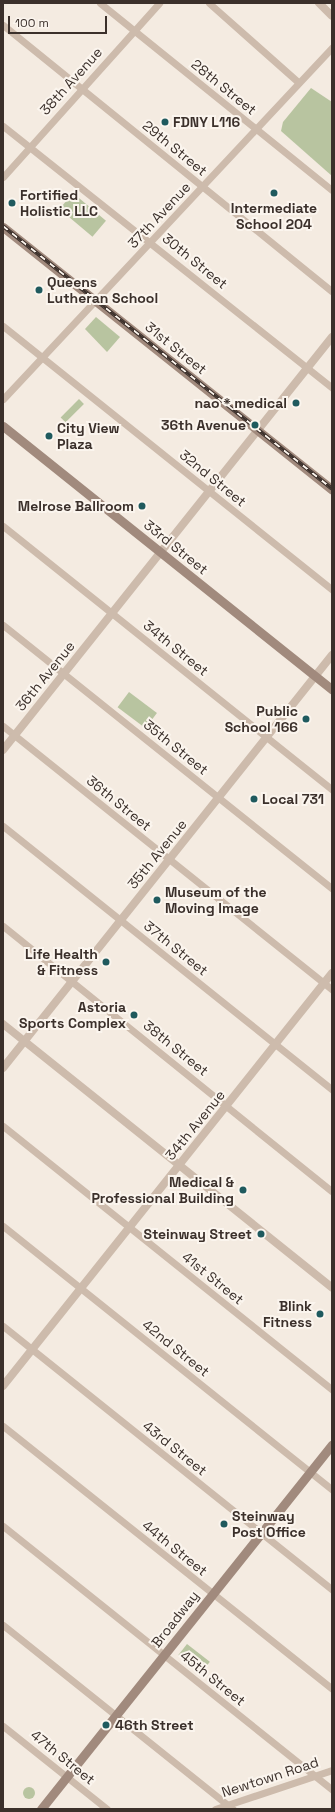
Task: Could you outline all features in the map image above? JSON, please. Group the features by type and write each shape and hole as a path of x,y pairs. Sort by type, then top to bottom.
{"main road":[{"name":"31st Street","path":"3,227 332,490"},
{"name":"33rd Street","path":"3,426 332,690"},
{"name":"Broadway","path":"41,1809 332,1445"}],"street":[{"name":"28th Street","path":"100,3 332,190"},
{"name":"38th Avenue","path":"3,177 159,3"},
{"path":"209,3 299,83"},
{"path":"319,3 332,16"},
{"name":"29th Street","path":"3,25 81,90 332,291"},
{"name":"37th Avenue","path":"3,400 203,188 332,48"},
{"name":"30th Street","path":"3,126 332,388"},
{"name":"32nd Street","path":"3,326 332,590"},
{"name":"36th Avenue","path":"3,750 332,337"},
{"name":"34th Street","path":"3,526 332,790"},
{"name":"35th Street","path":"3,625 332,889"},
{"name":"35th Avenue","path":"3,1068 332,656"},
{"name":"36th Street","path":"3,726 332,990"},
{"name":"37th Street","path":"3,826 332,1090"},
{"name":"38th Street","path":"3,926 332,1190"},
{"name":"34th Avenue","path":"3,1386 332,973"},
{"path":"3,1024 332,1288"},
{"name":"41st Street","path":"3,1126 332,1390"},
{"name":"42nd Street","path":"3,1226 332,1490"},
{"name":"43rd Street","path":"3,1326 332,1590"},
{"name":"44th Street","path":"3,1426 332,1689"},
{"name":"45th Street","path":"3,1526 332,1790"},
{"path":"3,1625 230,1807"},
{"name":"47th Street","path":"3,1726 107,1809"},
{"name":"Newtown Road","path":"215,1809 230,1807 332,1770"}],"green space":[{"path":"311,88 332,102 332,176 281,131 283,122"},
{"path":"73,193 106,221 92,237 60,209"},
{"path":"96,317 120,337 107,352 85,329"},
{"path":"79,399 84,404 66,422 61,417"},
{"path":"129,692 157,713 146,728 118,707"},
{"path":"187,1644 210,1662 201,1673 178,1655"},
{"path":"27,1787 31,1787 35,1793 31,1799 27,1799 23,1795 23,1791"}],"railway":[{"path":"3,226 332,489"}],"place":[{"name":"FDNY L116","path":"165,122"},
{"name":"Intermediate School 204","path":"274,193"},
{"name":"Fortified Holistic LLC","path":"12,203"},
{"name":"Queens Lutheran School","path":"39,290"},
{"name":"nao * medical","path":"296,403"},
{"name":"36th Avenue","path":"255,425"},
{"name":"City View Plaza","path":"49,436"},
{"name":"Melrose Ballroom","path":"142,506"},
{"name":"Public School 166","path":"306,719"},
{"name":"Local 731","path":"254,799"},
{"name":"Museum of the Moving Image","path":"157,900"},
{"name":"Life Health & Fitness","path":"106,962"},
{"name":"Astoria Sports Complex","path":"134,1015"},
{"name":"Medical & Professional Building","path":"243,1190"},
{"name":"Steinway Street","path":"261,1234"},
{"name":"Blink Fitness","path":"320,1314"},
{"name":"Steinway Post Office","path":"224,1524"},
{"name":"46th Street","path":"106,1725"}]}
